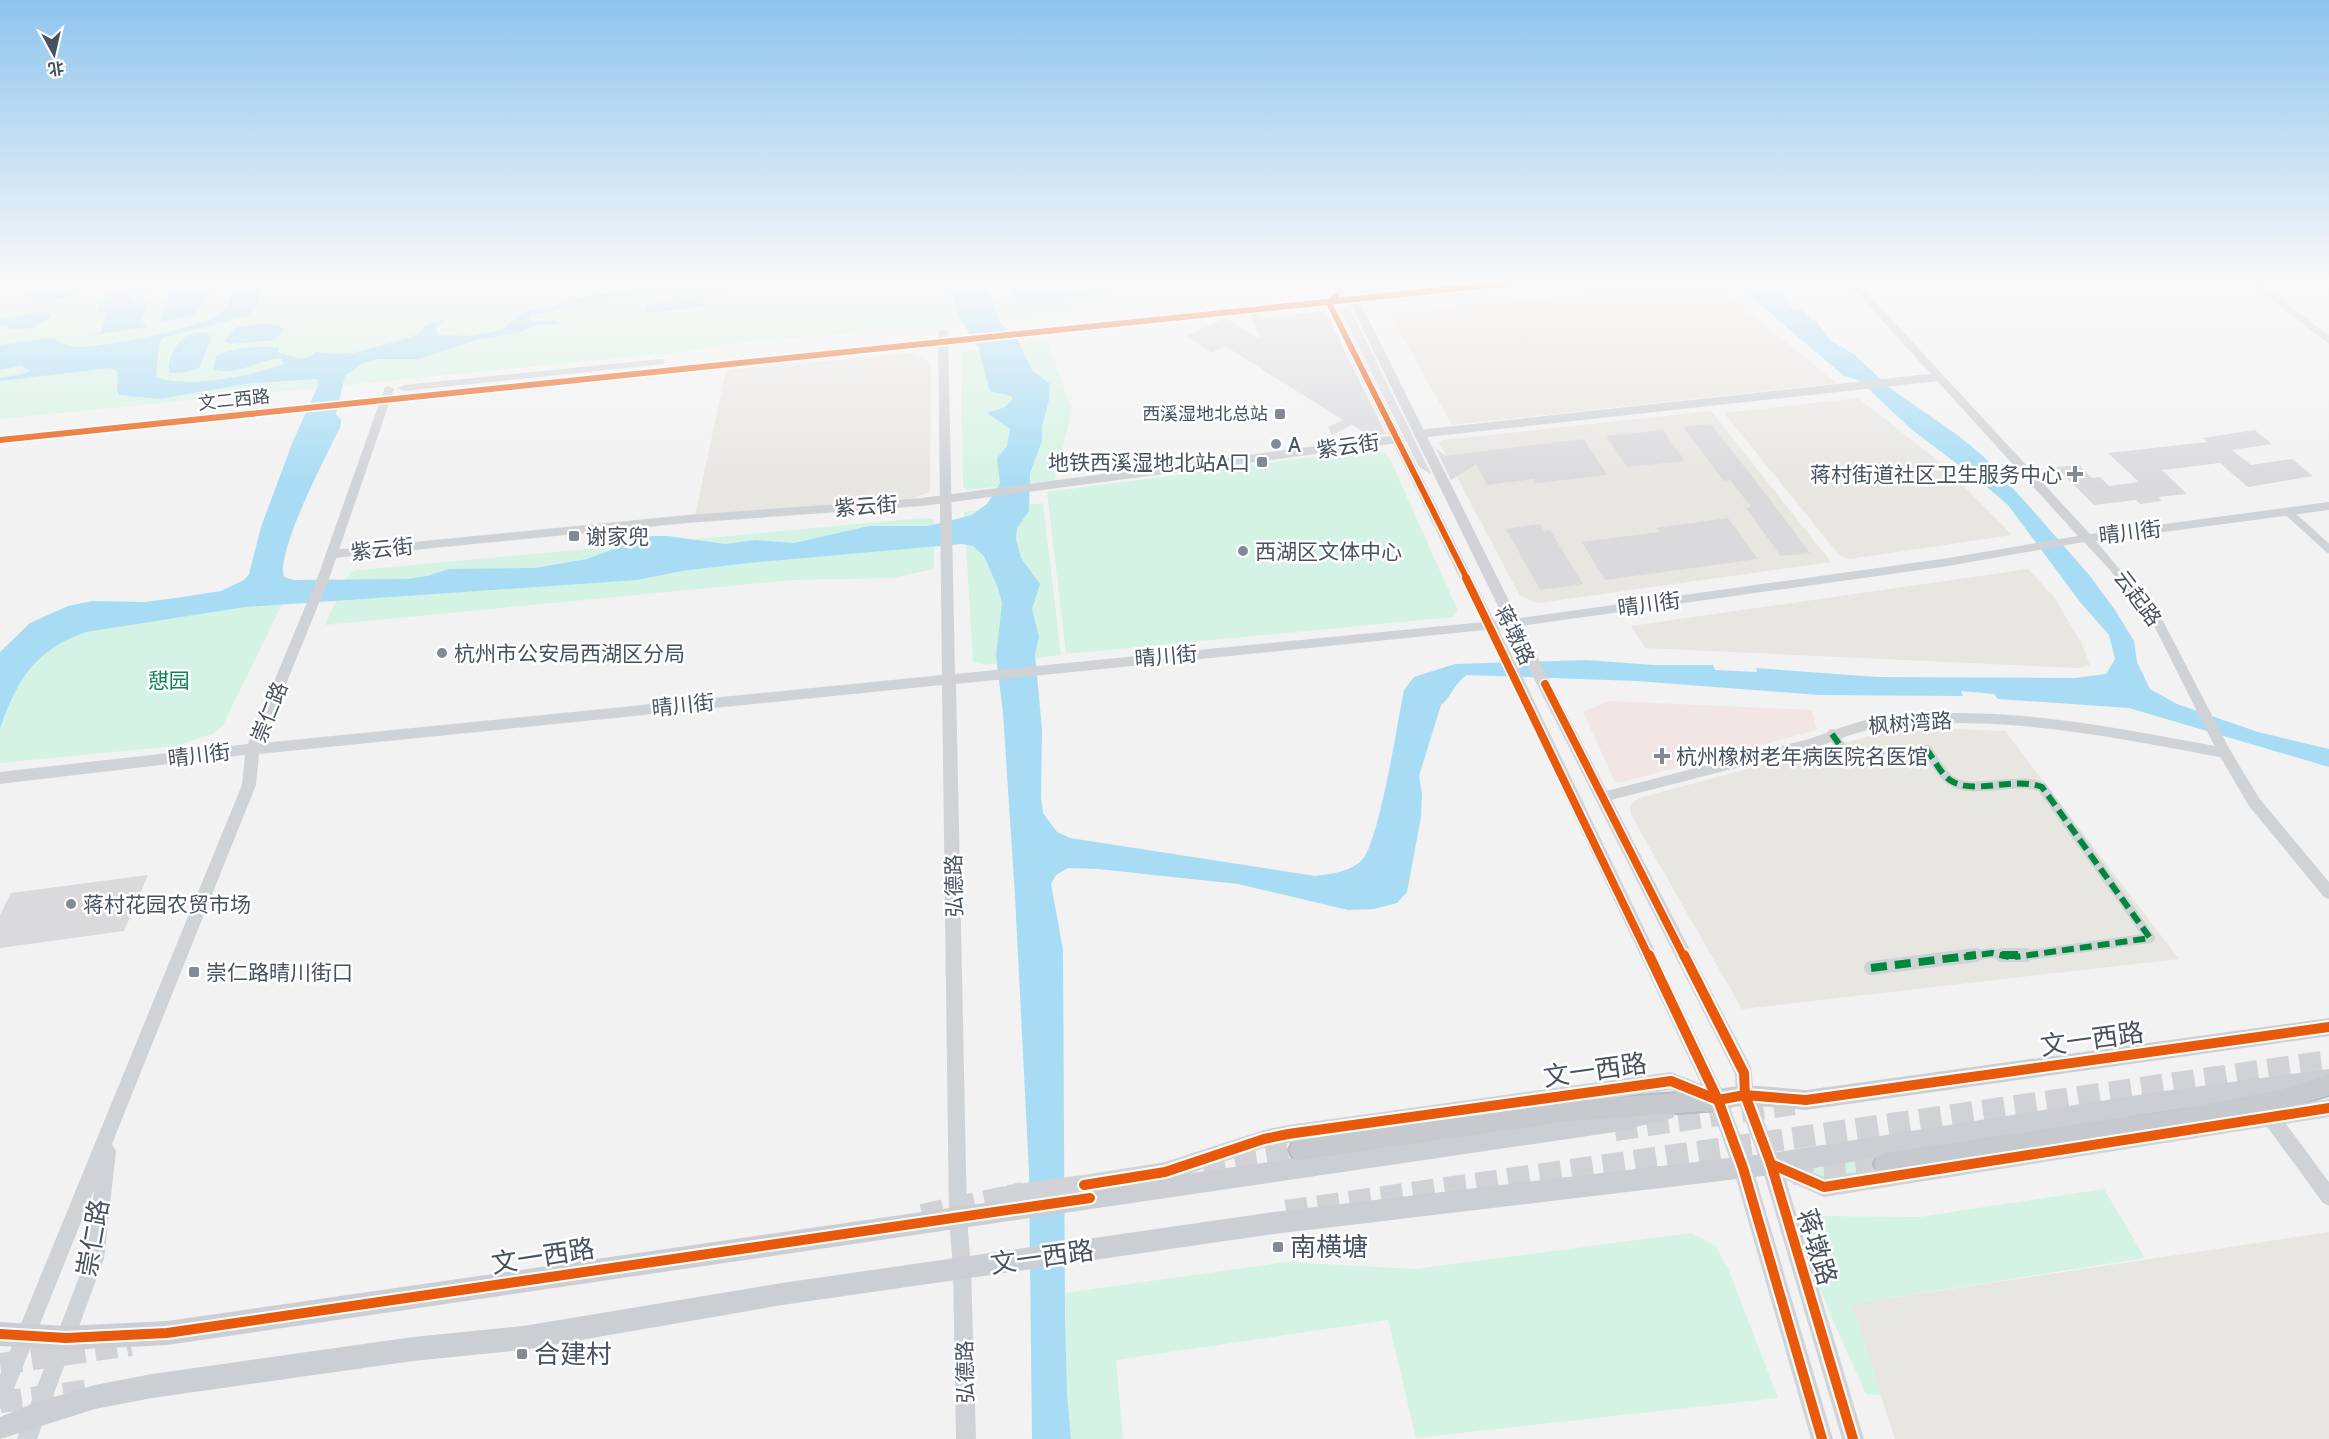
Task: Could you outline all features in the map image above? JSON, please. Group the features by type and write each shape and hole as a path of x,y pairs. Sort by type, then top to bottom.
{"highway":[{"path":"1885,1164 2187,1118 2276,1101 2329,1085"},
{"path":"1300,1150 1569,1111 1718,1100"}],"main road":[{"name":"文二西路","path":"0,440 388,394 860,350"},
{"name":"蒋墩路","path":"1353,350 1518,682 1718,1100 1743,1168 1822,1439"},
{"name":"蒋墩路","path":"1378,350 1523,643 1744,1073 1745,1095 1771,1164 1853,1439"},
{"name":"文二西路","path":"0,430 306,403"},
{"name":"文一西路","path":"0,1334 66,1338 167,1333 958,1217 1009,1202 1615,1122 1745,1095 1806,1100 2329,1027"},
{"name":"文一西路","path":"0,1429 36,1414 152,1386 413,1349 523,1338 782,1294 1274,1223 1743,1168 2164,1101 2329,1079"},
{"name":"文一西路","path":"1087,1192 1165,1172 1264,1139 1288,1134 1671,1081 1718,1100"},
{"path":"1771,1164 1824,1187 2329,1108"}],"street":[{"name":"弘德路","path":"944,350 958,1217 962,1268 966,1439"},
{"name":"云起路","path":"1913,350 2114,566 2158,624 2204,708 2225,753 2254,802 2329,893"},
{"path":"1418,434 1938,377"},
{"name":"崇仁路","path":"0,1399 24,1335 109,1134 249,785 253,749 324,576 388,394"},
{"name":"紫云街","path":"332,554 687,519 978,496 1398,439"},
{"name":"晴川街","path":"0,778 253,749 982,674 1490,626 1948,562 2087,538 2329,506"},
{"path":"2288,512 2329,549"},
{"name":"枫树湾路","path":"1603,797 1823,740 1832,734 1856,727 1908,720 1966,719 2063,725 2225,753"},
{"path":"1832,734 1851,761 1928,750 1951,780 1965,784 2032,781 2042,787 2150,939 2011,957 1992,953 1871,968"},
{"path":"2271,1118 2329,1197"},
{"name":"崇仁路","path":"27,1439 95,1259 109,1134"}],"shaded area":[{"path":"1410,350 1796,350 1837,383 1452,425"},
{"path":"913,353 929,362 931,369 930,492 913,498 695,516 726,370"},
{"path":"1858,398 1941,463 2012,535 1850,559 1840,556 1724,413"},
{"path":"1711,411 1831,562 1538,603 1520,596 1439,443 1442,440"},
{"path":"2028,569 2053,596 2081,642 2090,665 2078,668 1645,648 1631,626"},
{"name":"杭州橡树老年病医院名医馆","path":"1609,701 1812,710 1817,730 1623,782 1615,782 1583,712"},
{"path":"1951,729 2005,731 2179,959 1742,1009 1631,815 1630,806 1639,798 1889,731"},
{"path":"2329,1232 2329,1439 1895,1439 1851,1304"}],"green space":[{"path":"0,350 695,350 690,351 0,419"},
{"path":"1051,350 1072,410 1055,480 968,490 963,487 961,352"},
{"name":"西湖区文体中心","path":"1372,449 1380,450 1390,459 1458,611 1453,617 1066,654 1047,492"},
{"path":"1043,503 1061,655 987,665 973,662 964,512"},
{"path":"923,518 934,519 934,569 893,578 792,580 325,625 350,572 359,570"},
{"name":"憇园","path":"284,600 223,725 213,734 175,746 0,763 0,708 39,651 78,630"},
{"path":"1859,1157 1872,1182 1818,1188 1805,1165"},
{"path":"2104,1189 2145,1258 1852,1304 1881,1395 1866,1394 1819,1286 1811,1263 1804,1224 1814,1216 1919,1217"},
{"path":"1691,1233 1715,1245 1728,1268 1778,1398 1416,1438 1388,1320 1116,1360 1123,1439 1071,1439 1067,1394 1065,1293 1286,1262 1415,1269"}],"water":[{"path":"0,350 158,350 156,377 184,382 238,377 283,364 282,359 275,359 231,371 213,369 216,356 234,350 279,350 279,353 307,358 316,352 337,354 364,350 446,350 419,359 378,359 361,364 345,376 336,414 341,420 340,428 294,526 283,565 284,577 294,580 407,579 449,569 535,568 587,559 649,536 668,536 725,544 756,540 794,543 869,526 929,526 972,515 987,504 1000,483 997,458 1007,446 1010,429 987,413 1005,407 1013,399 1011,396 990,391 979,350 1023,350 1032,370 1050,384 1049,400 1042,426 1042,441 1030,473 1029,511 1017,528 1016,539 1021,558 1040,584 1032,609 1039,637 1035,654 1042,729 1041,797 1043,813 1057,832 1070,838 1315,876 1340,872 1362,860 1375,830 1381,807 1404,690 1414,677 1455,664 1586,660 1653,665 1713,665 1715,670 1757,672 1756,668 1877,677 2075,678 2106,674 2115,659 2109,635 2080,602 2008,505 1911,429 1860,381 1844,376 1814,350 1847,350 1891,389 1959,436 1983,456 2029,506 2090,576 2115,610 2134,641 2137,662 2150,689 2177,704 2258,732 2329,749 2329,767 2129,708 1998,699 1994,694 1961,691 1963,696 1819,695 1636,681 1467,675 1459,681 1441,705 1419,776 1422,793 1421,817 1407,892 1397,903 1374,909 1348,910 1238,884 1098,869 1068,868 1056,875 1051,884 1063,950 1065,1314 1067,1394 1071,1439 1032,1439 1029,1172 1015,896 1003,713 996,656 1002,603 984,556 973,546 962,544 748,563 682,571 637,580 245,607 86,632 53,648 30,668 13,695 0,729 0,652 30,623 68,606 92,601 146,602 221,591 244,580 249,574 261,527 293,441 318,386 317,379 252,383 159,399 119,395 118,372 111,368 0,381 0,378 23,374 30,370 21,366 0,370"},
{"path":"206,350 200,367 187,372 170,373 169,363 173,352"}],"building":[{"path":"1232,350 1344,350 1386,434 1370,436 1352,425 1332,435 1328,427 1343,420"},
{"path":"1361,350 1371,350 1431,474 1419,467"},
{"path":"1711,424 1810,553 1781,556 1746,508 1751,507 1730,480 1724,481 1683,427"},
{"path":"1663,430 1685,461 1627,467 1606,436"},
{"path":"2255,430 2272,444 2232,450 2251,465 2292,459 2313,476 2248,487 2220,463 2162,470 2187,494 2158,497 2162,501 2140,504 2136,500 2094,505 2056,467 2079,465 2092,478 2100,477 2109,486 2139,482 2108,453 2207,442 2203,438"},
{"path":"1584,439 1607,475 1536,483 1534,479 1487,485 1476,464 1451,480 1435,447 1445,456"},
{"path":"1728,518 1758,559 1605,580 1582,542 1659,532 1656,528"},
{"path":"1540,524 1544,531 1550,530 1583,584 1540,590 1506,529"},
{"name":"蒋村花园农贸市场","path":"148,875 124,931 0,948 0,915 11,893"}],"tunnel":[{"path":"1286,1211 2329,1061"},
{"path":"1615,1130 1794,1104"},
{"path":"1203,1165 1300,1150"},
{"path":"1792,1174 1885,1164"},
{"path":"922,1215 1023,1193"},
{"path":"0,1364 131,1345"},
{"path":"0,1402 91,1390"}],"marked path":[{"path":"1832,734 1851,761 1927,750 1947,777 1959,784 1970,786 2020,782 2042,787 2150,938 2011,957 1992,953 1871,968"}],"cycle path":[{"path":"0,440 864,350"},
{"path":"1353,350 1518,682 1718,1100 1743,1168 1822,1439"},
{"path":"1545,684 1744,1073 1745,1095 1771,1164 1853,1439"},
{"path":"1084,1185 1165,1172 1264,1139 1288,1134 1671,1081 1718,1100 1745,1095 1806,1100 2329,1027"},
{"path":"1771,1164 1824,1187 2329,1108"},
{"path":"0,1334 66,1338 167,1333 1090,1198"}],"place":[{"name":"西溪湿地北总站","path":"1280,414"},
{"name":"A","path":"1276,444"},
{"name":"地铁西溪湿地北站A口","path":"1262,462"},
{"name":"蒋村街道社区卫生服务中心","path":"2075,474"},
{"name":"谢家兜","path":"574,536"},
{"name":"西湖区文体中心","path":"1243,551"},
{"name":"杭州市公安局西湖区分局","path":"442,653"},
{"name":"杭州橡树老年病医院名医馆","path":"1662,756"},
{"name":"蒋村花园农贸市场","path":"71,904"},
{"name":"崇仁路晴川街口","path":"194,972"},
{"name":"南横塘","path":"1278,1247"},
{"name":"合建村","path":"522,1354"}]}
